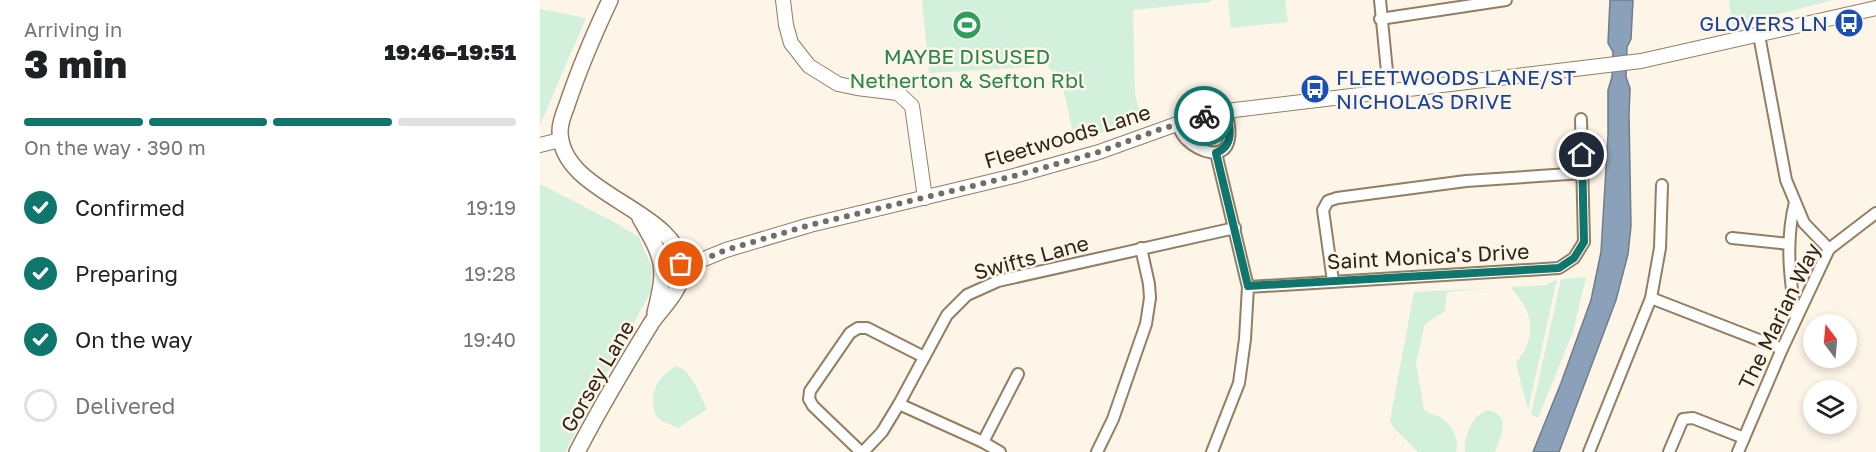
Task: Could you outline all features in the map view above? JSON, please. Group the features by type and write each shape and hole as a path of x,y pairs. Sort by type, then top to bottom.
{"main road":[{"path":"610,0 572,88 562,118 560,140 570,160 581,173 664,233 672,242 681,264"},
{"path":"636,212 658,249 662,265"},
{"name":"Gorsey Lane","path":"577,452 653,322 673,293 681,278 681,264"},
{"name":"Gorsey Lane","path":"653,322 660,292 662,265"}],"street":[{"path":"783,0 791,43 809,66 838,84 898,93 912,106 925,198"},
{"path":"1380,0 1380,19 1389,92"},
{"path":"1380,19 1506,0"},
{"name":"Fleetwoods Lane","path":"662,265 704,259 726,250 810,225 1014,176 1099,152 1177,124 1226,111 1641,61 1876,8"},
{"path":"1759,35 1786,180 1804,223 1829,249"},
{"path":"1177,124 1188,141 1203,151 1216,153 1223,150 1229,141 1226,111"},
{"name":"Saint Monica's Drive","path":"1248,286 1559,268 1574,258 1584,242 1581,119"},
{"path":"540,145 560,140"},
{"path":"1212,452 1239,382 1245,339 1248,286 1216,153"},
{"path":"1332,281 1323,210 1328,201 1336,198 1466,181 1582,173"},
{"path":"1589,452 1651,298 1660,248 1662,185"},
{"path":"1795,202 1789,244 1790,276 1797,319"},
{"name":"The Marian Way","path":"1738,452 1829,249 1876,213"},
{"name":"Swifts Lane","path":"862,452 882,432 947,315 959,301 977,289 998,281 1235,228"},
{"path":"1732,238 1789,244"},
{"path":"1097,452 1113,418 1146,324 1150,298 1142,248"},
{"path":"1651,298 1782,350"},
{"path":"862,452 813,406 809,399 810,391 850,333 858,328 867,328 924,357"},
{"path":"983,442 1018,374"},
{"path":"899,404 1000,452"},
{"path":"1669,452 1683,419 1694,418 1744,438"}],"green space":[{"path":"922,0 1211,0 1211,2 1133,10 1135,95 1142,118 1075,142 1063,87 1048,66 929,73"},
{"path":"1228,0 1285,0 1288,22 1231,28"},
{"path":"1729,0 1833,0 1732,26"},
{"path":"540,9 586,18 540,125"},
{"path":"540,184 639,237 651,266 651,291 565,452 540,452"},
{"path":"1586,277 1573,332 1538,418 1531,415 1561,279"},
{"path":"1557,279 1528,410 1516,364 1528,343 1529,317 1522,302 1510,287 1546,285"},
{"path":"1494,288 1447,292 1445,311 1425,324 1416,363 1424,409 1449,425 1456,438 1457,447 1456,452 1418,452 1390,421 1414,292"},
{"path":"676,366 691,378 707,409 678,428 656,416 653,400 659,381"},
{"path":"1489,410 1496,413 1503,422 1502,433 1495,452 1465,452 1470,426 1478,416"}],"water":[{"path":"1610,0 1633,0 1626,77 1630,88 1631,226 1628,254 1616,300 1559,452 1533,452 1591,300 1601,252 1608,135 1608,90 1612,77 1613,52 1608,43"}],"way so far":[{"path":"681,264 704,259 726,250 810,225 1014,176 1099,152 1204,116"}],"place":[{"name":"GLOVERS LN","path":"1849,23"},
{"name":"MAYBE DISUSED Netherton & Sefton Rbl","path":"967,25"},
{"name":"FLEETWOODS LANE/ST NICHOLAS DRIVE","path":"1315,89"}],"route":[{"path":"1204,116 1226,111 1229,141 1223,150 1216,153 1248,286 1559,268 1574,258 1584,242 1582,155"}]}
